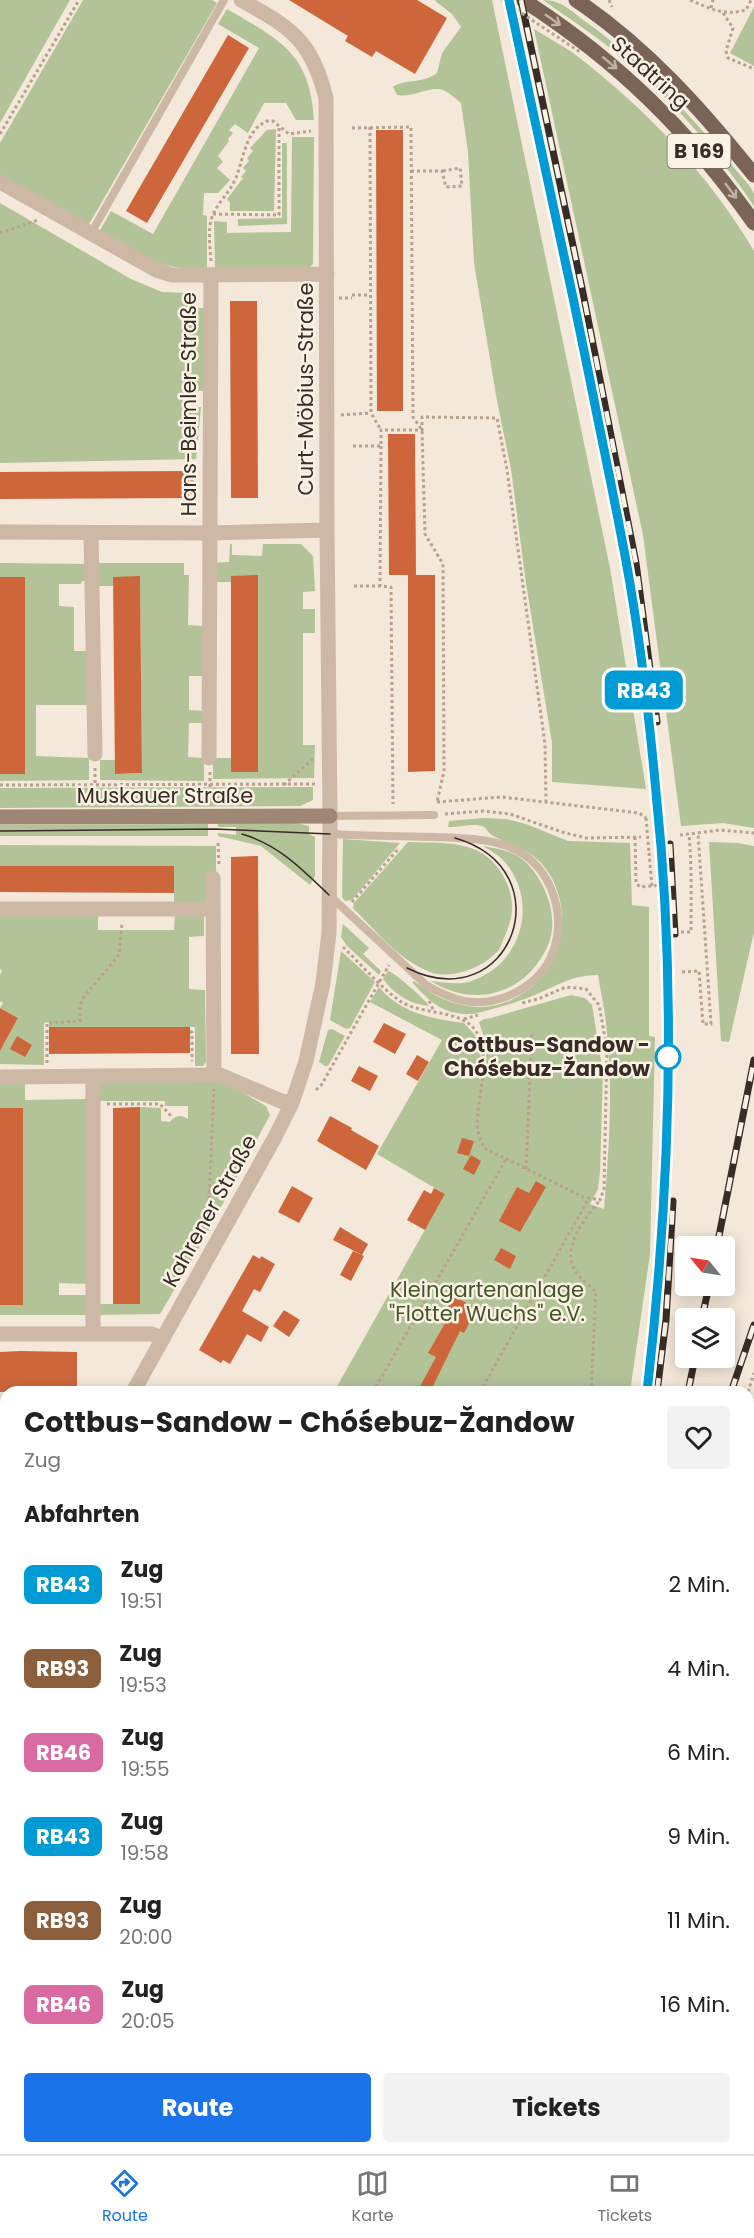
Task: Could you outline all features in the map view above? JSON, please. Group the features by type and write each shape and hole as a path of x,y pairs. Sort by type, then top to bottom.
{"main road":[{"name":"Stadtring","path":"523,0 581,47 636,86 685,134 731,190 754,223"},
{"name":"Stadtring","path":"582,4 653,63 693,102 754,175"}],"street":[{"name":"Curt-Möbius-Straße","path":"241,0 273,17 292,32 308,52 321,76 326,98 330,816"},
{"path":"0,182 90,235 156,270 172,275 327,274"},
{"name":"Hans-Beimler-Straße","path":"210,533 211,275"},
{"name":"Hans-Beimler-Straße","path":"0,532 210,533 327,530"},
{"name":"Muskauer Straße","path":"91,532 95,754"},
{"name":"Muskauer Straße","path":"209,758 210,533"},
{"name":"Muskauer Straße","path":"0,817 330,816"},
{"name":"Kahrener Straße","path":"136,1386 292,1103 306,1061 316,1018 328,933 330,816"},
{"path":"214,1075 213,909 216,872"},
{"path":"0,909 213,909"},
{"path":"0,1077 220,1075 292,1103"},
{"path":"93,1076 93,1334"},
{"path":"0,1334 152,1334 163,1339"}],"lane":[{"path":"90,235 224,0"},
{"path":"330,816 434,815"},
{"path":"329,895 426,985 453,998 476,1002 516,993 536,976 552,954 556,939 558,917 552,890 534,864 516,850 495,843 455,838 330,834"}],"path":[{"path":"0,134 79,0"},
{"path":"502,0 581,47"},
{"path":"690,0 723,13 733,14 746,10 751,0"},
{"path":"711,8 713,0"},
{"path":"723,13 733,28 726,51 728,58 754,69"},
{"path":"211,275 210,231 213,214 234,183 249,139 255,130 267,121 279,125 289,134 317,131"},
{"path":"213,214 279,215 279,125"},
{"path":"370,127 371,413 381,430 380,586"},
{"path":"352,128 411,127 413,417 422,430"},
{"path":"411,171 442,171 460,168 462,186 446,187 442,171"},
{"path":"0,234 38,220"},
{"path":"352,295 370,295"},
{"path":"328,416 371,413"},
{"path":"546,802 545,744 507,470 496,418 422,417 425,534 443,564 444,771 434,815 483,811 510,814 586,838 641,837"},
{"path":"381,430 422,430"},
{"path":"353,446 381,446"},
{"path":"354,586 391,586 393,815"},
{"path":"284,785 316,756"},
{"path":"0,785 316,784"},
{"path":"210,786 210,806"},
{"path":"437,802 502,797 639,813 646,818 652,886"},
{"path":"680,835 720,830 754,833"},
{"path":"682,972 699,971 703,1024 711,1024 698,833"},
{"path":"681,932 691,932 692,870 689,834"},
{"path":"345,910 409,836"},
{"path":"635,837 636,883 640,887 662,885"},
{"path":"216,872 219,843"},
{"path":"46,1068 46,1023 81,1021 82,999 119,955 122,909"},
{"path":"328,933 401,1002 426,1011 464,1019 475,1027 481,1042 484,1060 478,1132 484,1148 583,1197 600,1200"},
{"path":"316,1090 322,1084 391,962"},
{"path":"519,1004 566,987 586,989 599,1005 607,1048 604,1189 600,1200 575,1236 569,1253 576,1272 596,1292 591,1386"},
{"path":"464,1019 486,1013"},
{"path":"526,1169 532,1031"},
{"path":"190,1032 192,1032 192,1068"},
{"path":"207,1232 214,1075"},
{"path":"93,1104 160,1104 173,1118"},
{"path":"376,1386 506,1159"},
{"path":"483,1386 589,1198"}],"green space":[{"path":"0,0 70,0 0,123"},
{"path":"83,0 212,0 217,3 88,226 0,175 0,143"},
{"path":"434,0 492,0 610,568 646,789 552,782 552,743 526,583 511,469 474,263 468,152 461,103 440,89 397,95 393,87 425,79 437,73 442,53 461,27 452,14"},
{"path":"543,0 556,2 571,10 609,39 652,77 748,184 754,193 754,206 711,148 662,94 607,45"},
{"path":"754,7 754,66 730,53"},
{"path":"227,9 277,40 289,51 299,64 306,79 314,120 296,120 286,103 264,103 248,133 235,124 229,130 233,133 229,141 218,156 223,162 217,168 230,180 218,193 204,193 203,215 207,216 207,269 190,269 162,264 138,254 99,232 111,211 153,234 259,48 218,24"},
{"path":"534,29 577,56 652,121 697,170 737,223 754,251 754,828 723,823 681,826 643,535"},
{"path":"276,129 274,211 230,211 230,203 227,199 243,178 241,177 246,171 243,168 253,151 250,148 267,130"},
{"path":"292,137 314,137 313,264 310,267 215,268 214,221 227,222 227,233 291,232"},
{"path":"282,143 287,143 287,224 238,226 238,219 282,218"},
{"path":"0,203 131,279 162,292 188,293 188,308 205,308 204,391 186,390 182,398 186,407 201,407 196,459 0,463"},
{"path":"230,544 232,544 232,555 262,556 263,544 301,544 313,556 315,591 303,592 303,609 315,609 315,633 303,633 303,745 315,745 314,778 213,779 213,758 231,758 232,772 258,772 258,576 231,576 231,582 214,582 214,563 229,562"},
{"path":"0,563 87,564 87,581 82,581 81,584 59,584 59,606 74,607 74,651 87,651 88,705 36,705 36,756 89,758 89,780 0,781 0,774 25,773 25,577 0,577"},
{"path":"97,563 184,563 184,575 189,575 188,625 204,626 204,676 189,676 189,710 204,711 204,723 189,723 188,757 204,758 204,781 100,780 100,760 115,760 116,774 142,773 140,577 114,577 113,586 97,586"},
{"path":"313,787 313,800 300,806 0,808 0,788"},
{"name":"Kleingartenanlage \"Flotter Wuchs\" e.V.","path":"483,818 506,819 526,824 568,841 630,843 632,905 649,907 649,1036 655,1037 650,1254 631,1386 337,1386 445,1194 377,1154 442,1040 370,1002 379,987 387,996 407,1009 429,1017 464,1023 475,1035 482,1061 486,1060 486,1050 479,1022 571,995 585,998 592,1005 603,1073 600,1172 598,1189 590,1204 604,1209 609,1143 610,1077 606,1019 598,975 570,979 518,1001 473,1014 453,1012 438,1006 412,982 414,981 436,996 462,1005 480,1007 497,1005 528,990 540,979 557,950 561,933 562,918 556,888 544,866 537,859 490,834 484,827 476,825 448,827 449,821"},
{"path":"218,823 296,823 309,826 309,834 315,837 315,876 310,885 261,846 218,836 218,833 236,835 236,827 218,827"},
{"path":"208,824 208,836 0,836 0,825"},
{"path":"343,839 400,843 352,900 345,901 342,897"},
{"path":"408,842 442,843 468,847 484,854 497,867 510,891 512,912 500,949 491,958 466,971 447,975 430,972 398,953 353,908 354,903"},
{"path":"709,842 754,846 754,932 729,1042 721,1041"},
{"path":"0,845 216,846 216,874 209,903 174,902 174,866 0,866"},
{"path":"483,846 518,856 535,873 542,884 551,909 551,934 539,962 513,985 498,992 481,995 464,994 448,990 431,981 464,983 487,974 502,962 513,947 520,930 523,912 521,893 514,875 502,859"},
{"path":"98,914 98,930 174,930 175,914 204,914 204,936 189,937 189,989 205,990 206,1062 203,1066 195,1066 195,1027 49,1027 49,1022 44,1023 44,1065 0,1064 0,1045 3,1046 18,1018 0,1008 3,1003 0,1001 2,971 0,969 0,915"},
{"path":"343,924 369,948 363,954 381,971 379,975 347,946 341,937"},
{"path":"341,951 375,982 350,1028 346,1029 330,1020"},
{"path":"388,971 410,987 429,1006 409,1001 393,990 383,979"},
{"path":"332,1029 345,1036 328,1066 325,1066 319,1062 328,1030"},
{"path":"25,1080 25,1100 86,1099 90,1284 59,1283 59,1295 89,1295 89,1315 0,1315 0,1305 23,1304 23,1108 0,1108 0,1081"},
{"path":"221,1080 266,1106 270,1115 204,1239 160,1314 96,1315 96,1304 140,1304 140,1107 161,1108 161,1121 170,1122 178,1116 188,1119 188,1106 165,1106 165,1101 96,1101 97,1081"}],"building":[{"path":"289,0 417,0 447,18 415,74 376,51 372,57 345,41 348,36"},
{"path":"228,35 249,48 147,223 126,211"},
{"path":"376,130 403,130 403,411 377,411"},
{"path":"230,301 257,301 258,498 231,498"},
{"path":"388,434 415,434 416,575 435,575 435,771 408,772 408,575 389,575"},
{"path":"189,471 189,498 0,499 0,472"},
{"path":"258,575 258,772 231,772 231,576"},
{"path":"140,576 142,773 115,774 113,577"},
{"path":"0,577 25,577 25,774 0,774"},
{"path":"258,856 259,1054 231,1054 231,857"},
{"path":"0,866 174,866 174,893 0,892"},
{"path":"0,1008 18,1018 0,1051"},
{"path":"384,1023 406,1034 395,1054 373,1042"},
{"path":"49,1027 190,1027 190,1053 49,1054"},
{"path":"17,1036 32,1045 25,1057 10,1049"},
{"path":"417,1055 429,1062 418,1081 406,1074"},
{"path":"359,1066 378,1076 370,1091 351,1081"},
{"path":"140,1107 140,1304 113,1304 113,1108"},
{"path":"0,1108 23,1108 23,1305 0,1305"},
{"path":"330,1116 379,1146 366,1170 317,1141"},
{"path":"462,1138 474,1141 469,1156 457,1153"},
{"path":"471,1155 481,1161 474,1175 463,1169"},
{"path":"536,1181 546,1187 520,1232 499,1221 517,1187 529,1193"},
{"path":"292,1186 313,1198 299,1223 278,1212"},
{"path":"434,1188 445,1194 425,1230 407,1220 424,1190 431,1194"},
{"path":"340,1227 368,1244 362,1255 333,1240"},
{"path":"501,1248 516,1256 510,1269 494,1260"},
{"path":"353,1251 364,1256 351,1281 340,1275"},
{"path":"253,1255 260,1259 261,1256 275,1264 260,1292 254,1289 242,1311 269,1327 261,1342 247,1334 230,1364 223,1360 221,1363 199,1350"},
{"path":"454,1296 477,1309 464,1333 460,1331 433,1386 420,1386 436,1357 428,1353 453,1309 448,1306"},
{"path":"284,1310 300,1320 289,1337 273,1326"},
{"path":"0,1352 77,1352 77,1386 0,1386"}],"tram line":[{"path":"0,831 215,829 330,834"},
{"path":"242,834 279,851 329,895"},
{"path":"407,968 443,979 474,974 497,958 512,935 516,907 509,879 489,855 455,838"}],"railway":[{"path":"509,0 574,295 613,493 630,592 656,792 667,942 668,1092 661,1243 648,1386"},
{"path":"521,0 582,288 636,563 657,722"},
{"path":"670,844 675,934"},
{"path":"719,1236 754,1060"},
{"path":"658,1386 666,1320 673,1201"},
{"path":"704,1308 707,1296"},
{"path":"733,1386 754,1325"},
{"path":"689,1386 693,1368"}],"train":[{"name":"RB43","path":"509,0 572,290 627,565 657,793 667,940 669,1071 665,1201 648,1386"}],"place":[{"name":"Cottbus-Sandow - Chóśebuz-Žandow","path":"668,1057"}]}
